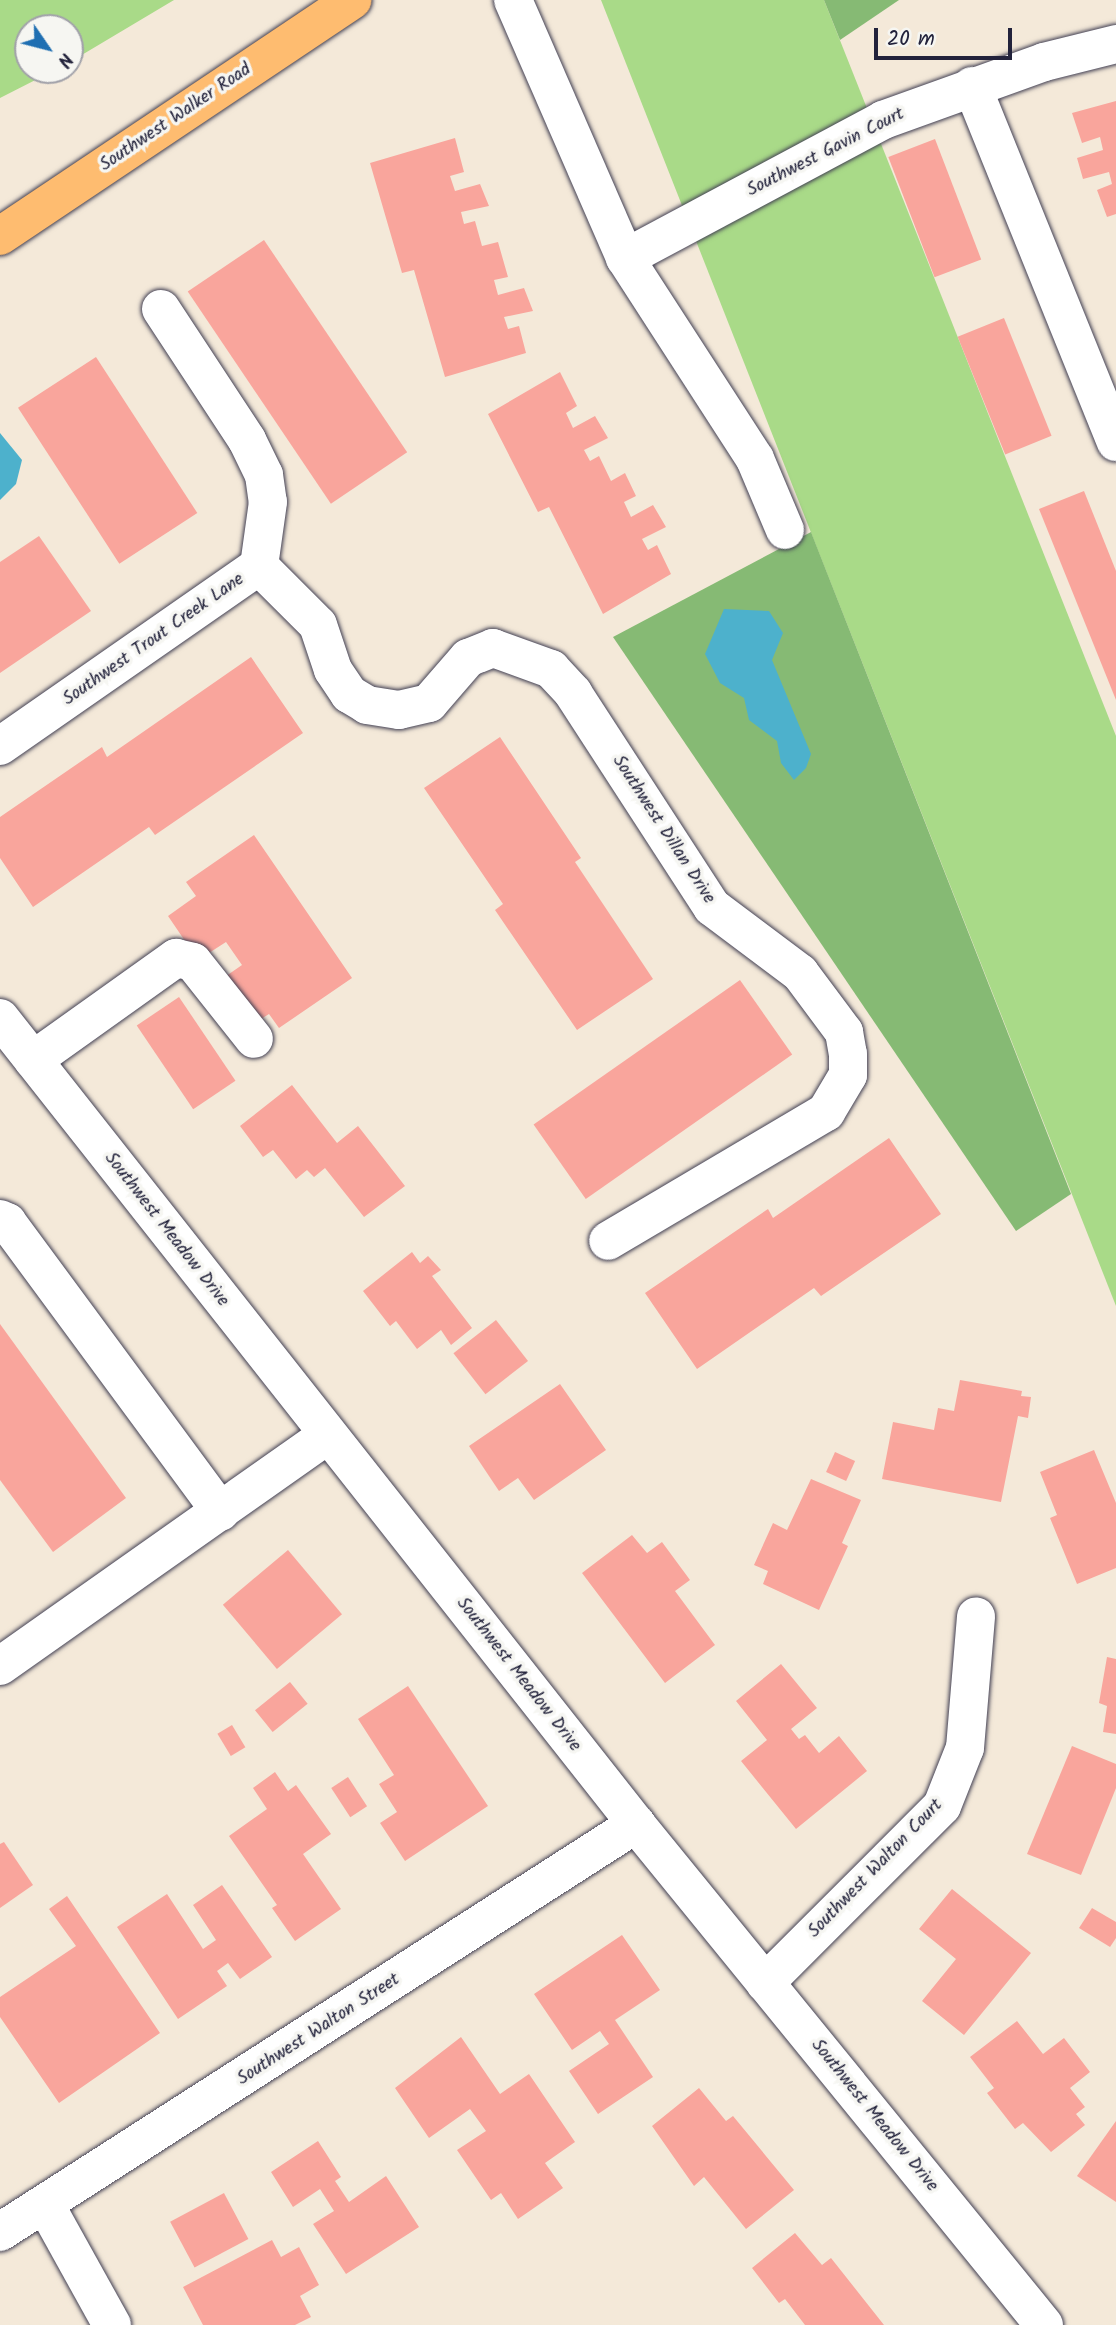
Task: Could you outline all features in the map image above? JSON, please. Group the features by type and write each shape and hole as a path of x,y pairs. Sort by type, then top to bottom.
{"main road":[{"name":"Southwest Walker Road","path":"0,236 352,0"}],"street":[{"path":"513,0 625,258 755,458 785,530"},
{"name":"Southwest Gavin Court","path":"625,258 883,120 972,86 1116,44"},
{"path":"972,86 1116,442"},
{"path":"161,309 247,440 264,475 268,502 259,566"},
{"name":"Southwest Trout Creek Lane","path":"0,746 259,566 302,606"},
{"name":"Southwest Dillan Drive","path":"302,606 318,625 333,670 349,694 367,705 399,710 429,703 468,658 494,649 551,669 573,693 712,907 800,973 844,1032 848,1075 827,1112 608,1241"},
{"path":"33,1060 176,958 193,962 254,1039"},
{"name":"Southwest Meadow Drive","path":"0,1018 636,1825 1043,2325"},
{"path":"0,1219 7,1222 221,1512"},
{"path":"0,1666 327,1435"},
{"name":"Southwest Walton Court","path":"765,1983 942,1806 965,1748 976,1616"},
{"name":"Southwest Walton Street","path":"0,2232 46,2206 636,1825"},
{"path":"46,2206 112,2325"}],"green space":[{"path":"0,0 174,0 84,54 84,14 14,14 14,84 28,84 0,98"},
{"path":"601,0 824,0 1116,736 1116,1306"},
{"path":"824,0 899,0 840,40"},
{"path":"811,532 1071,1194 1016,1231 613,637"}],"water":[{"path":"0,433 22,460 16,484 0,500"},
{"path":"724,609 769,611 783,633 772,660 811,754 806,768 794,780 781,763 777,741 749,720 744,698 720,683 705,654"}],"building":[{"path":"1116,101 1116,214 1107,217 1097,190 1112,184 1109,172 1083,179 1077,158 1103,150 1100,137 1082,143 1072,113"},
{"path":"455,138 464,172 450,176 455,191 480,184 489,206 461,212 464,224 475,221 482,246 498,242 508,277 494,280 498,295 524,288 533,311 504,317 508,329 519,326 526,353 445,377 414,270 402,273 370,163"},
{"path":"935,139 981,259 935,277 888,157"},
{"path":"264,240 407,452 331,504 188,291"},
{"path":"1004,318 1052,436 1005,454 958,337"},
{"path":"96,357 197,513 119,564 18,408"},
{"path":"560,372 577,406 566,413 573,428 595,416 608,438 584,450 590,461 599,456 611,481 625,473 636,496 624,502 631,517 653,505 666,527 642,539 648,550 657,545 671,574 603,614 549,507 538,512 488,414"},
{"path":"1084,491 1116,571 1116,700 1039,509"},
{"path":"39,536 91,611 0,673 0,562"},
{"path":"251,657 303,733 155,835 149,827 33,907 0,858 0,817 102,747 107,757"},
{"path":"500,737 581,858 575,862 653,979 577,1030 495,910 503,904 424,788"},
{"path":"254,835 352,978 279,1028 269,1014 247,1028 216,983 242,965 226,942 198,960 168,916 196,896 186,882"},
{"path":"740,980 792,1055 586,1199 534,1125"},
{"path":"179,997 235,1081 193,1109 137,1026"},
{"path":"292,1085 337,1143 358,1126 405,1186 364,1217 325,1168 314,1177 307,1170 296,1179 273,1150 263,1157 240,1126"},
{"path":"889,1138 941,1214 821,1296 814,1288 697,1369 645,1293 768,1209 773,1218"},
{"path":"412,1252 420,1263 428,1256 441,1270 432,1276 472,1328 451,1345 441,1330 417,1349 396,1321 390,1326 363,1291"},
{"path":"496,1320 528,1361 485,1394 453,1353"},
{"path":"0,1324 126,1498 53,1552 0,1480"},
{"path":"960,1380 1022,1391 1021,1396 1031,1397 1028,1418 1018,1416 1001,1502 882,1479 893,1422 934,1430 938,1408 954,1411"},
{"path":"560,1384 606,1450 534,1500 518,1478 499,1491 469,1446"},
{"path":"1094,1450 1116,1503 1116,1568 1077,1584 1050,1518 1057,1515 1040,1472"},
{"path":"835,1452 855,1461 846,1481 826,1472"},
{"path":"811,1479 861,1500 842,1543 848,1546 819,1610 763,1584 768,1571 754,1565 773,1523 787,1530"},
{"path":"632,1535 647,1553 662,1542 690,1580 675,1591 715,1645 665,1683 582,1573"},
{"path":"288,1550 342,1614 277,1669 223,1605"},
{"path":"1107,1657 1116,1659 1116,1734 1103,1732 1107,1706 1099,1703"},
{"path":"781,1664 817,1708 791,1729 799,1739 805,1735 819,1753 839,1736 867,1771 796,1829 741,1761 767,1740 736,1701"},
{"path":"290,1682 308,1704 273,1732 255,1710"},
{"path":"408,1686 488,1806 405,1861 380,1823 397,1812 379,1784 394,1775 358,1719"},
{"path":"232,1725 245,1747 231,1756 217,1734"},
{"path":"1072,1746 1116,1764 1116,1788 1081,1875 1027,1854"},
{"path":"275,1772 288,1791 296,1785 331,1834 303,1854 341,1909 295,1941 272,1908 277,1905 229,1836 267,1809 253,1788"},
{"path":"348,1777 367,1806 350,1817 331,1788"},
{"path":"4,1842 33,1885 0,1908 0,1844"},
{"path":"222,1885 272,1957 240,1979 228,1963 217,1971 227,1986 178,2019 117,1927 167,1894 203,1949 216,1940 193,1905"},
{"path":"952,1889 1031,1953 964,2035 922,2001 956,1959 919,1929"},
{"path":"67,1896 160,2033 59,2103 0,2017 0,1997 76,1946 49,1909"},
{"path":"1092,1908 1116,1922 1116,1938 1110,1947 1079,1928"},
{"path":"622,1935 660,1990 615,2020 653,2077 598,2114 569,2071 609,2044 600,2031 572,2050 534,1994"},
{"path":"1017,2021 1043,2054 1064,2038 1090,2072 1070,2088 1085,2107 1076,2114 1085,2125 1051,2152 1023,2123 1015,2129 987,2093 994,2088 970,2057"},
{"path":"461,2037 500,2094 529,2074 575,2142 545,2163 563,2188 518,2219 501,2193 491,2200 457,2150 486,2131 470,2109 429,2138 395,2088"},
{"path":"699,2088 726,2121 733,2116 794,2190 746,2229 704,2177 694,2186 652,2126"},
{"path":"1116,2121 1116,2202 1077,2176"},
{"path":"318,2141 341,2177 335,2181 349,2202 386,2176 419,2227 346,2274 313,2224 334,2211 320,2189 293,2207 271,2172"},
{"path":"224,2193 248,2239 195,2268 170,2222"},
{"path":"795,2233 822,2265 831,2258 884,2325 805,2325 785,2299 779,2303 752,2268"},
{"path":"272,2240 281,2257 299,2247 319,2285 300,2296 311,2317 295,2325 203,2325 183,2287"}]}
